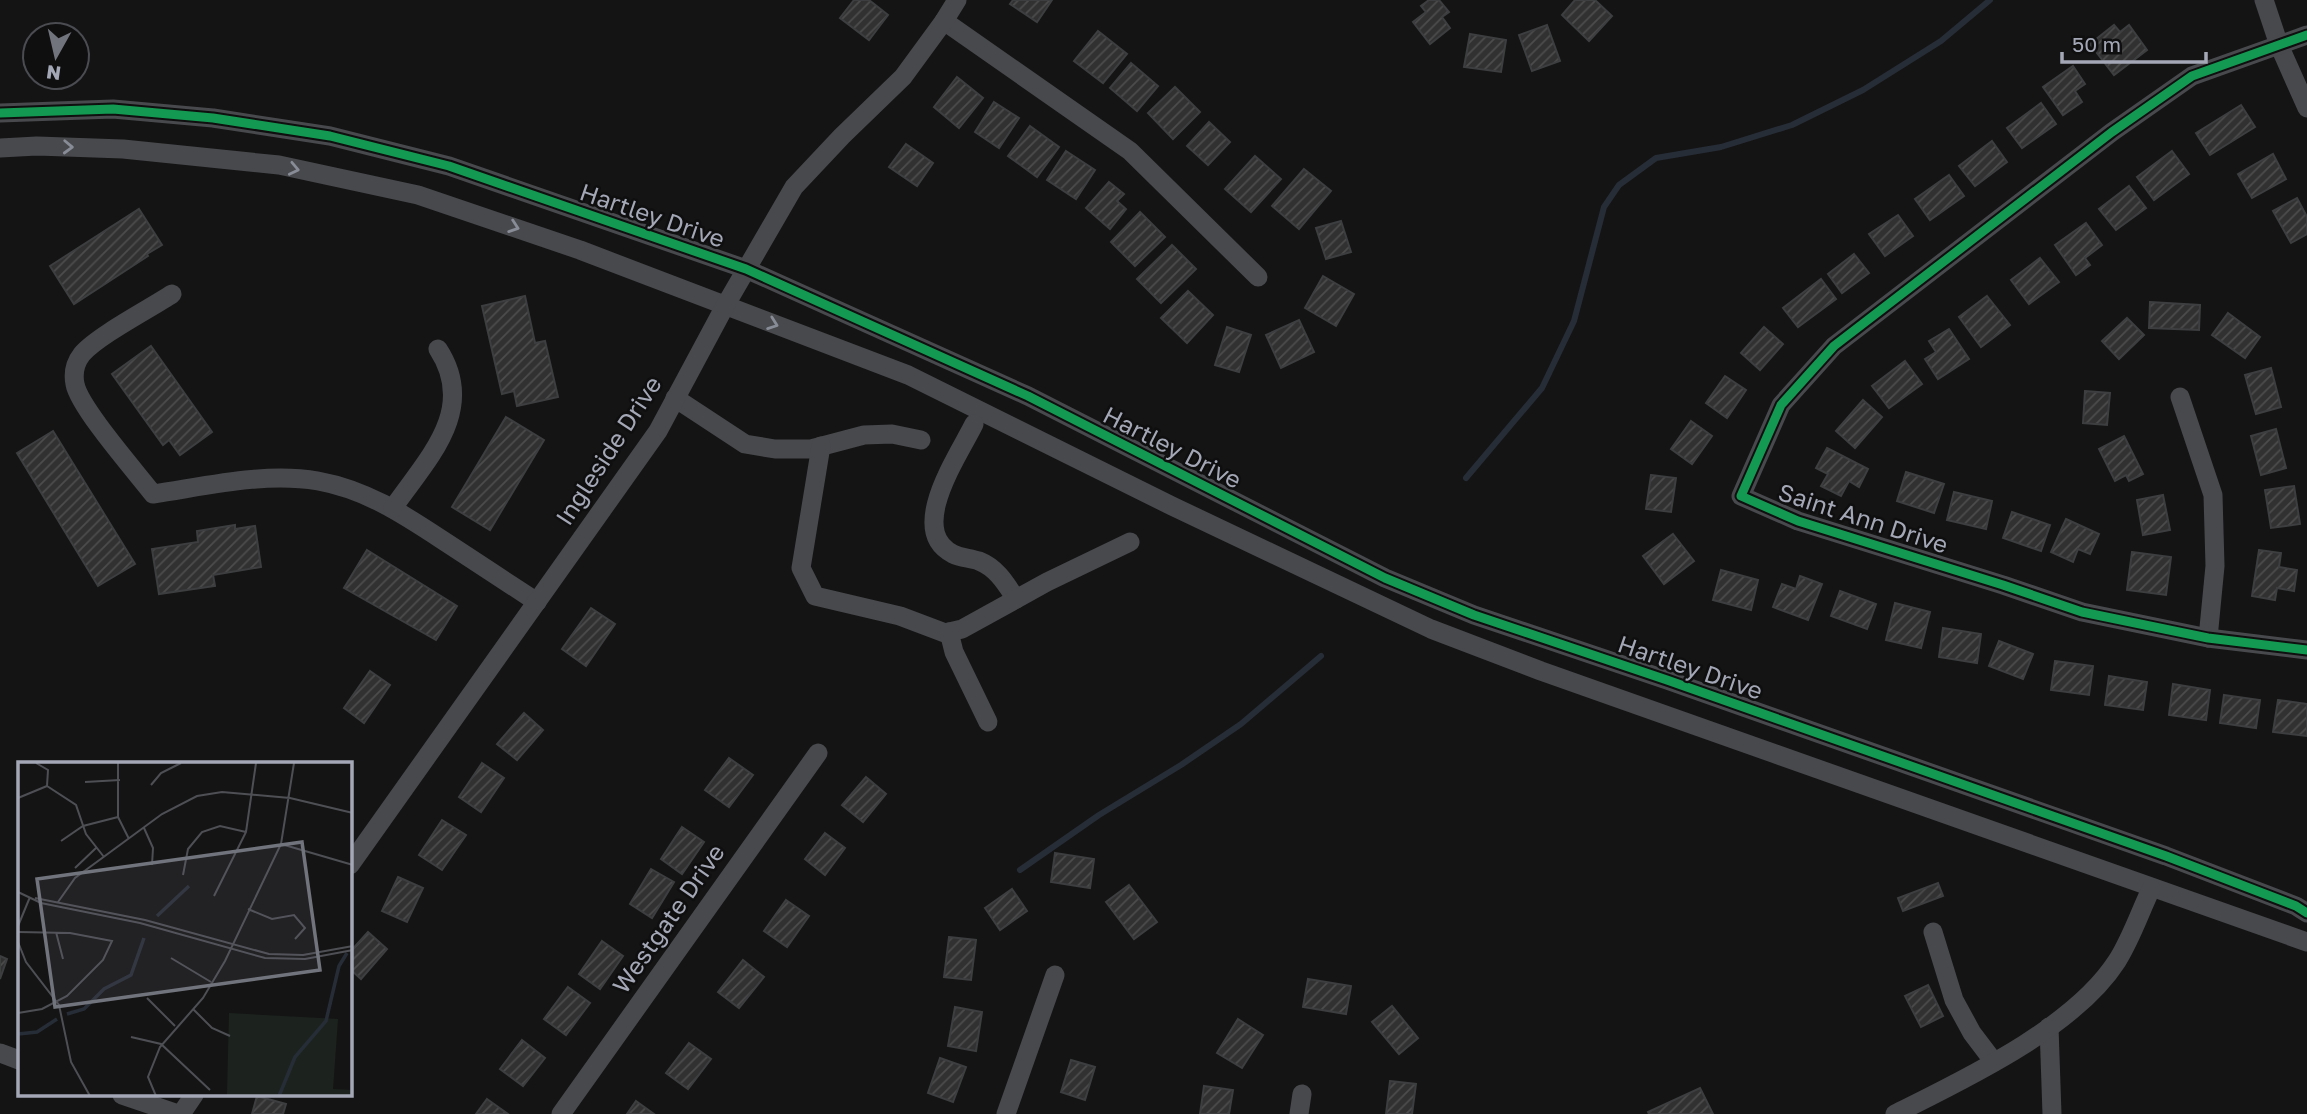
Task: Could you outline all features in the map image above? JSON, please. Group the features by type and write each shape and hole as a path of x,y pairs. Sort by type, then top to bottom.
{"street":[{"name":"Ingleside Drive","path":"352,861 658,431 725,306 794,187 903,77 957,0"},
{"path":"2264,0 2279,45 2307,108"},
{"path":"944,22 1130,151 1258,277"},
{"path":"2279,45 2307,35"},
{"name":"Saint Ann Drive","path":"2279,45 2192,76 2112,132 1834,346 1781,405 1741,496 1798,521 2003,584 2082,612 2208,638 2307,650"},
{"name":"Hartley Drive","path":"0,113 113,108 214,118 330,136 449,166 746,269 1028,396 1385,578 1474,615 2166,856 2296,906 2307,913"},
{"name":"Hartley Drive","path":"0,148 37,146 123,149 279,166 418,195 580,250 908,375 1172,506 1431,629 1541,671 2151,889 2307,942"},
{"path":"172,294 96,342 82,354 74,371 75,387 84,405 153,494 252,479 317,481 367,494 393,508 537,602"},
{"path":"393,508 443,437 450,419 454,399 453,382 438,349"},
{"path":"2180,397 2213,495 2215,566 2208,638"},
{"path":"675,398 745,444 775,449 811,449 864,435 892,434 920,440"},
{"path":"974,424 935,503 933,519 937,541 952,554 981,562 1002,577 1016,599"},
{"path":"821,446 801,568 815,596 901,616 944,633 962,629 1130,542"},
{"path":"949,632 954,653 988,722"},
{"name":"Westgate Drive","path":"561,1114 818,753"},
{"path":"1895,1114 1994,1062 2049,1027 2083,1001 2116,961 2151,889"},
{"path":"1933,932 1954,1000 1972,1033 1994,1062"},
{"path":"1006,1114 1055,975"},
{"path":"2049,1027 2052,1114"},
{"path":"0,1053 18,1060"},
{"path":"1299,1114 1301,1094"},
{"path":"125,1096 179,1114 193,1096"}],"building":[{"path":"854,0 869,0 888,15 869,40 840,18"},
{"path":"1013,0 1052,0 1037,22 1010,4"},
{"path":"1429,0 1439,0 1449,12 1442,17 1450,28 1430,44 1413,22 1426,12 1421,6"},
{"path":"1575,0 1595,0 1612,16 1589,41 1562,15"},
{"path":"1547,25 1560,61 1532,71 1519,35"},
{"path":"2114,25 2120,32 2129,25 2147,50 2114,75 2090,44"},
{"path":"1098,31 1127,54 1103,83 1074,61"},
{"path":"1470,34 1506,40 1501,72 1464,67"},
{"path":"1131,63 1158,86 1137,111 1110,88"},
{"path":"2073,66 2085,84 2075,91 2082,102 2063,115 2043,87"},
{"path":"957,77 983,98 959,128 934,107"},
{"path":"1175,87 1200,112 1173,139 1148,113"},
{"path":"994,102 1019,118 999,148 975,132"},
{"path":"2041,103 2056,124 2022,148 2007,128"},
{"path":"2241,105 2255,127 2210,155 2196,133"},
{"path":"1209,122 1230,142 1208,165 1187,146"},
{"path":"1030,126 1059,147 1037,177 1008,156"},
{"path":"1992,141 2007,162 1975,186 1959,166"},
{"path":"906,144 933,163 917,186 889,167"},
{"path":"1066,151 1095,170 1076,199 1047,180"},
{"path":"2172,151 2189,174 2154,200 2137,177"},
{"path":"2273,154 2286,179 2252,198 2238,174"},
{"path":"1255,156 1281,179 1251,212 1225,189"},
{"path":"1304,169 1331,191 1299,229 1272,206"},
{"path":"1949,175 1964,196 1930,220 1915,199"},
{"path":"1109,182 1124,194 1117,201 1126,209 1110,229 1086,208"},
{"path":"2129,186 2146,208 2116,230 2099,209"},
{"path":"2297,198 2307,217 2307,234 2291,243 2273,211"},
{"path":"139,209 162,245 74,304 50,266"},
{"path":"1140,212 1165,237 1135,266 1111,242"},
{"path":"1898,215 1913,236 1885,256 1869,234"},
{"path":"1341,221 1351,252 1326,259 1316,228"},
{"path":"2086,223 2102,245 2085,258 2090,265 2076,275 2055,245"},
{"path":"1172,245 1196,269 1161,303 1137,279"},
{"path":"1854,254 1869,273 1842,293 1828,274"},
{"path":"2040,258 2059,282 2029,304 2011,280"},
{"path":"1323,276 1354,294 1336,326 1305,308"},
{"path":"1821,279 1836,299 1798,327 1783,308"},
{"path":"1188,291 1213,315 1187,343 1161,318"},
{"path":"525,296 535,343 545,341 558,397 517,406 514,391 502,394 482,306"},
{"path":"1987,296 2010,325 1981,347 1959,317"},
{"path":"2150,302 2200,305 2199,330 2149,328"},
{"path":"2228,313 2260,337 2245,358 2212,335"},
{"path":"2127,318 2144,335 2119,359 2102,341"},
{"path":"1299,320 1314,352 1281,368 1266,335"},
{"path":"1227,327 1251,335 1239,372 1215,365"},
{"path":"1764,327 1783,344 1760,370 1741,353"},
{"path":"1949,329 1969,359 1938,379 1925,359 1936,352 1929,341"},
{"path":"151,346 212,432 180,455 169,440 163,445 112,374"},
{"path":"1905,361 1922,384 1889,408 1872,386"},
{"path":"2271,368 2281,407 2256,414 2245,375"},
{"path":"1725,376 1746,390 1727,418 1706,403"},
{"path":"2085,391 2110,393 2107,425 2083,423"},
{"path":"1863,400 1882,417 1855,448 1836,431"},
{"path":"506,417 544,440 490,530 452,507"},
{"path":"1691,421 1712,436 1692,464 1671,449"},
{"path":"2276,429 2286,468 2261,475 2251,436"},
{"path":"53,431 135,564 98,586 17,453"},
{"path":"2124,436 2143,474 2129,481 2126,475 2115,481 2099,449"},
{"path":"1827,448 1868,469 1859,487 1849,481 1841,496 1821,486 1828,474 1816,468"},
{"path":"1906,472 1944,484 1934,513 1897,501"},
{"path":"1651,475 1676,478 1671,512 1646,509"},
{"path":"2294,486 2300,524 2271,528 2265,490"},
{"path":"1954,492 1992,501 1986,529 1947,520"},
{"path":"2163,495 2170,530 2143,535 2137,500"},
{"path":"2012,512 2050,525 2041,551 2003,538"},
{"path":"2066,519 2099,534 2090,554 2078,549 2073,562 2051,552"},
{"path":"235,525 235,529 255,526 261,567 213,575 215,586 159,594 152,549 198,542 197,531"},
{"path":"1673,534 1694,561 1664,584 1643,556"},
{"path":"367,550 457,606 436,640 344,588"},
{"path":"2259,550 2281,553 2279,567 2297,570 2294,591 2277,588 2275,600 2252,596"},
{"path":"2132,552 2171,557 2166,595 2127,590"},
{"path":"1721,570 1758,580 1751,610 1713,600"},
{"path":"1800,576 1822,584 1808,620 1773,607 1782,584 1796,589"},
{"path":"1840,591 1876,604 1867,629 1831,616"},
{"path":"1895,603 1930,612 1921,648 1886,640"},
{"path":"591,608 615,624 586,666 562,649"},
{"path":"1943,628 1981,634 1977,663 1939,657"},
{"path":"1999,641 2033,654 2023,679 1989,666"},
{"path":"2055,661 2093,666 2089,695 2051,690"},
{"path":"370,671 390,685 364,723 344,708"},
{"path":"2109,676 2147,682 2143,710 2105,705"},
{"path":"2173,684 2210,690 2206,720 2169,715"},
{"path":"2224,695 2260,700 2256,728 2220,723"},
{"path":"2278,700 2307,704 2307,736 2273,732"},
{"path":"524,713 543,730 517,760 497,744"},
{"path":"729,758 753,775 729,807 705,790"},
{"path":"482,763 504,778 481,812 459,797"},
{"path":"866,777 886,794 863,822 842,805"},
{"path":"442,820 466,835 442,870 419,855"},
{"path":"682,827 704,842 682,874 661,859"},
{"path":"825,833 845,848 825,875 805,859"},
{"path":"1055,853 1094,859 1090,888 1051,882"},
{"path":"651,869 674,882 652,918 630,904"},
{"path":"398,877 423,888 407,922 382,911"},
{"path":"1938,883 1943,896 1903,911 1898,898"},
{"path":"1129,885 1157,922 1134,939 1106,902"},
{"path":"1012,889 1027,911 1000,930 985,908"},
{"path":"786,900 809,916 787,947 764,931"},
{"path":"368,932 387,949 361,979 352,971 352,950"},
{"path":"949,937 976,940 971,980 944,977"},
{"path":"602,941 623,956 600,989 579,974"},
{"path":"0,956 7,959 0,979"},
{"path":"743,960 764,977 739,1008 718,992"},
{"path":"1308,979 1351,986 1346,1014 1303,1007"},
{"path":"1928,985 1943,1016 1921,1027 1905,996"},
{"path":"568,987 590,1003 566,1035 544,1019"},
{"path":"1392,1006 1418,1038 1399,1054 1372,1022"},
{"path":"955,1007 982,1012 976,1051 948,1046"},
{"path":"1238,1019 1263,1035 1242,1068 1217,1053"},
{"path":"522,1040 545,1058 523,1086 500,1069"},
{"path":"689,1043 711,1059 688,1089 666,1073"},
{"path":"940,1058 966,1067 953,1102 928,1093"},
{"path":"1071,1060 1095,1067 1085,1100 1061,1092"},
{"path":"1390,1081 1416,1084 1412,1114 1386,1114"},
{"path":"1204,1086 1233,1090 1229,1114 1200,1114"},
{"path":"1700,1088 1713,1114 1648,1112"},
{"path":"257,1096 286,1104 283,1114 252,1114"},
{"path":"487,1099 508,1114 476,1114"},
{"path":"636,1101 654,1114 627,1114"}],"waterway":[{"path":"1466,478 1542,388 1574,321 1604,207 1619,185 1656,158 1721,147 1792,125 1863,90 1941,41 1990,0"},
{"path":"1020,870 1099,815 1181,765 1241,724 1321,656"}],"cycle path":[{"path":"2307,35 2192,76 2112,132 1834,346 1781,405 1741,496 1798,521 2082,612 2208,638 2307,650"},
{"path":"0,113 113,109 213,118 330,136 449,166 746,269 1028,396 1385,578 1474,615 2166,856 2296,906 2307,913"}]}
